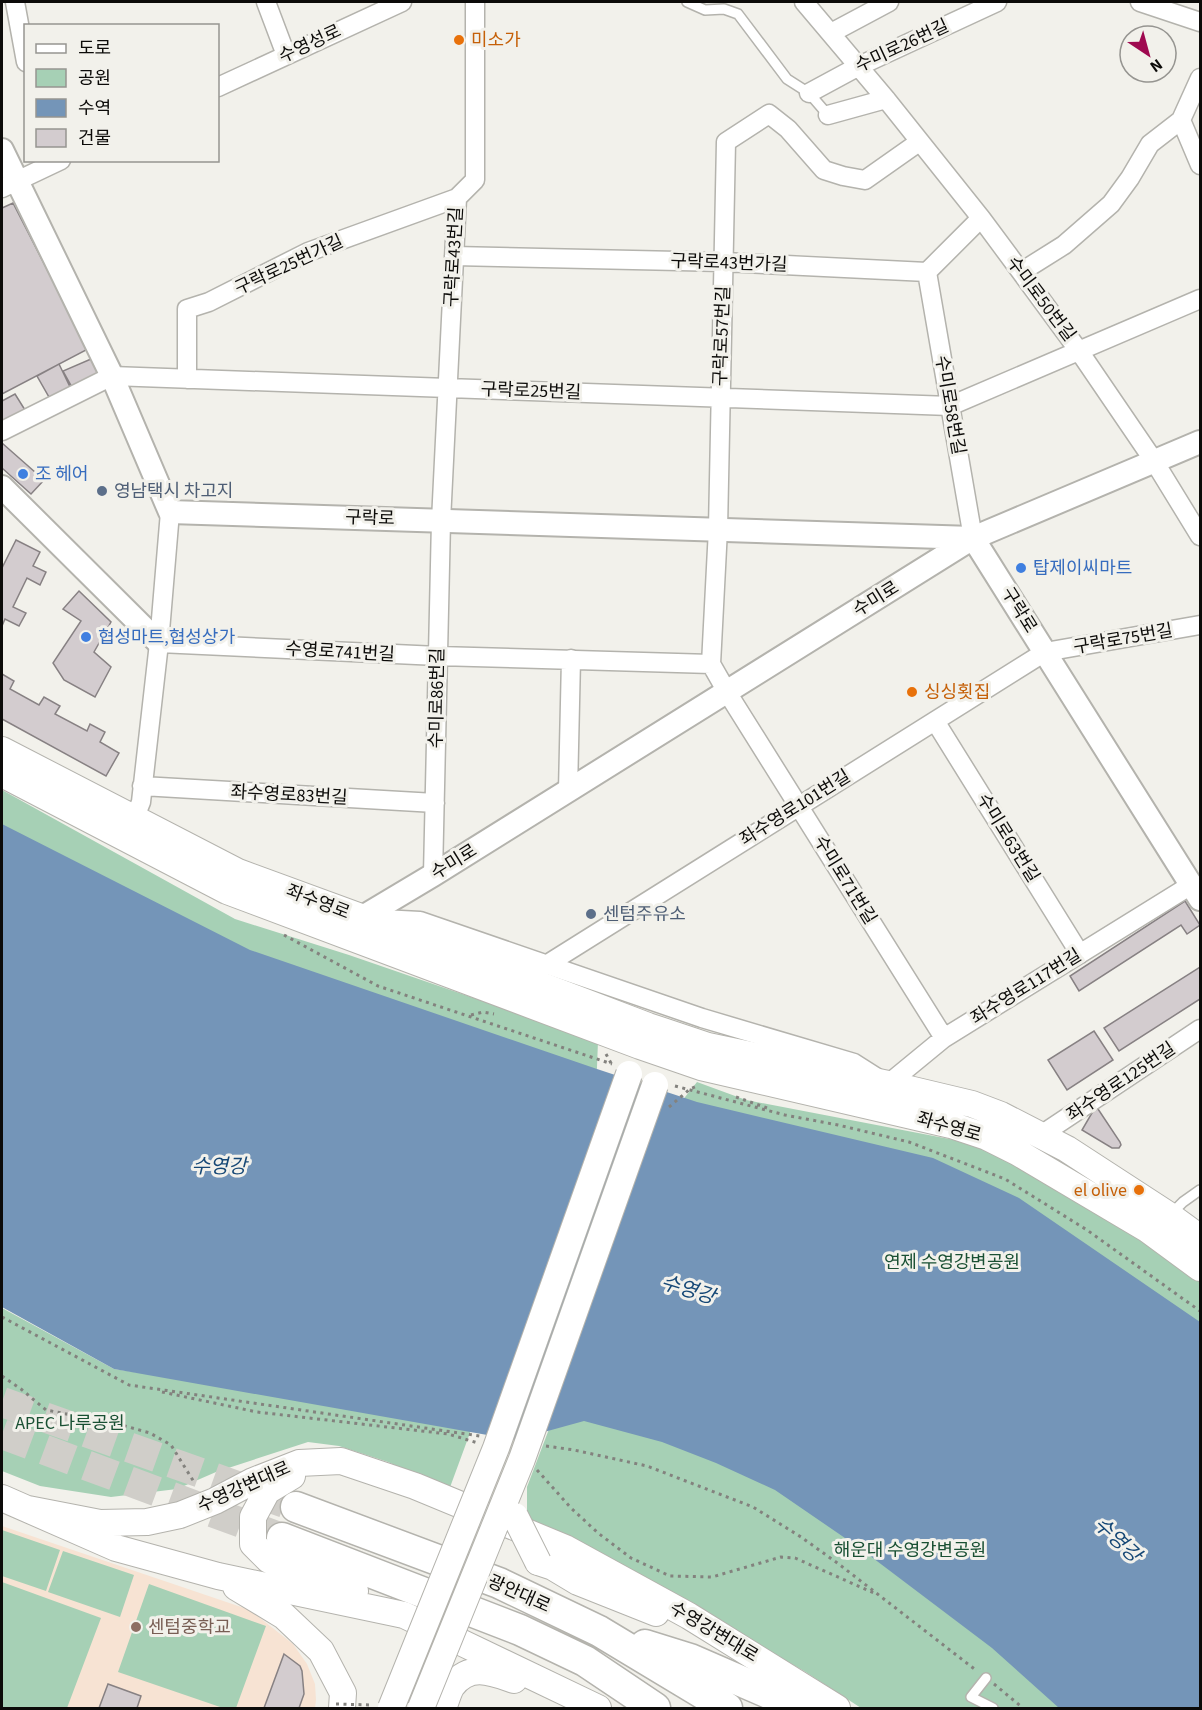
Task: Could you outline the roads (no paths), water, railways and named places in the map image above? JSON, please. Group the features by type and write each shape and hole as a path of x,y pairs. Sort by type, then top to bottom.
{"highway":[{"name":"광안대로","path":"296,1508 499,1583 599,1630 728,1708"},
{"name":"광안대로","path":"282,1538 520,1630 585,1661 655,1708"},
{"path":"599,1630 690,1659 803,1708"}],"main road":[{"name":"좌수영로","path":"2,750 107,805 130,828 226,891 338,932 671,1045 708,1046 888,1084 972,1104 1001,1114 1067,1149 1200,1238"},
{"name":"좌수영로","path":"2,774 238,872 399,931 644,1036"},
{"path":"383,1707 496,1448 644,1036"},
{"name":"좌수영로","path":"671,1045 701,1068 951,1125 987,1137 1017,1152 1147,1229 1200,1268"},
{"path":"422,1708 522,1459 671,1045"},
{"path":"522,1459 515,1516 538,1562 553,1567 578,1582 659,1614 729,1653 808,1708"},
{"path":"341,1461 292,1476 267,1491 253,1517 253,1544 269,1560 363,1594 598,1708"},
{"name":"수영강변대로","path":"28,1509 100,1523 147,1521 180,1515 214,1502 253,1481 299,1463 341,1461 415,1486 565,1548 689,1616 837,1708"},
{"name":"수영강변대로","path":"2,1498 116,1548 218,1576"},
{"path":"218,1576 404,1615"},
{"path":"218,1576 284,1616 321,1651 343,1693 339,1706"},
{"path":"443,1708 452,1687 469,1672 488,1671 598,1708"}],"street":[{"path":"15,2 24,51"},
{"path":"266,2 286,56"},
{"name":"수영성로","path":"219,87 402,2"},
{"name":"구락로43번길","path":"441,520 457,198 475,180 474,2"},
{"name":"수미로50번길","path":"804,2 860,66 981,218 1079,351 1154,461 1200,536"},
{"path":"831,33 889,2"},
{"name":"수미로26번길","path":"809,93 860,66 997,2"},
{"path":"1140,2 1200,22"},
{"path":"1021,272 1064,244 1111,204 1150,144 1181,120 1200,78"},
{"path":"828,115 886,99"},
{"name":"구락로57번길","path":"718,529 726,142 770,114 788,129 824,170 843,177 865,180 919,142"},
{"path":"1181,120 1200,165"},
{"path":"2,150 9,184 112,376 170,512 159,643 141,802 130,828"},
{"path":"9,184 57,162"},
{"name":"구락로25번가길","path":"187,379 187,309 209,302 308,252 457,198"},
{"path":"927,272 981,218"},
{"name":"구락로43번가길","path":"454,256 724,262 927,272"},
{"name":"수미로58번길","path":"927,272 973,538"},
{"path":"950,406 1200,299"},
{"path":"2,431 112,376"},
{"name":"구락로25번길","path":"112,376 950,406"},
{"name":"수미로","path":"338,932 973,538 1200,442"},
{"path":"2,487 159,643"},
{"name":"구락로","path":"170,512 973,538 1196,892"},
{"name":"수미로86번길","path":"433,875 441,520"},
{"path":"718,529 711,664 727,692"},
{"name":"구락로75번길","path":"1045,652 1200,625"},
{"name":"수영로741번길","path":"159,643 438,656 711,664"},
{"name":"좌수영로101번길","path":"546,965 1045,652"},
{"path":"568,790 571,659"},
{"name":"수미로71번길","path":"727,692 944,1038"},
{"name":"수미로63번길","path":"935,721 1080,954"},
{"name":"좌수영로83번길","path":"142,786 435,803"},
{"name":"좌수영로117번길","path":"888,1084 944,1038 1080,954 1196,892"},
{"path":"360,918 420,921 702,1018 854,1063 888,1084 880,1109"},
{"name":"좌수영로125번길","path":"1041,1135 1200,1029"}],"lane":[{"path":"687,2 705,10 724,9 738,14 787,79 809,93 828,115"},
{"path":"1170,1216 1183,1202 1200,1190"},
{"path":"986,1678 971,1697 993,1708"}],"water":[{"name":"수영강","path":"2,824 250,950 697,1102 933,1158 1019,1198 1200,1322 1200,1708 1059,1708 992,1648 861,1549 775,1490 662,1442 584,1421 515,1440 114,1369 2,1307"}],"tunnel":[{"path":"2,1402 296,1507"},
{"path":"2,1434 282,1538"}],"place":[{"name":"미소가","path":"459,40"},
{"name":"조 헤어","path":"23,474"},
{"name":"영남택시 차고지","path":"102,491"},
{"name":"탑제이씨마트","path":"1021,568"},
{"name":"협성마트,협성상가","path":"86,637"},
{"name":"싱싱횟집","path":"912,692"},
{"name":"센텀주유소","path":"591,914"},
{"name":"el olive","path":"1139,1190"},
{"name":"센텀중학교","path":"136,1627"}],"park label":[{"name":"연제 수영강변공원","path":"952,1262"},
{"name":"APEC 나루공원","path":"70,1423"},
{"name":"해운대 수영강변공원","path":"910,1550"}]}
